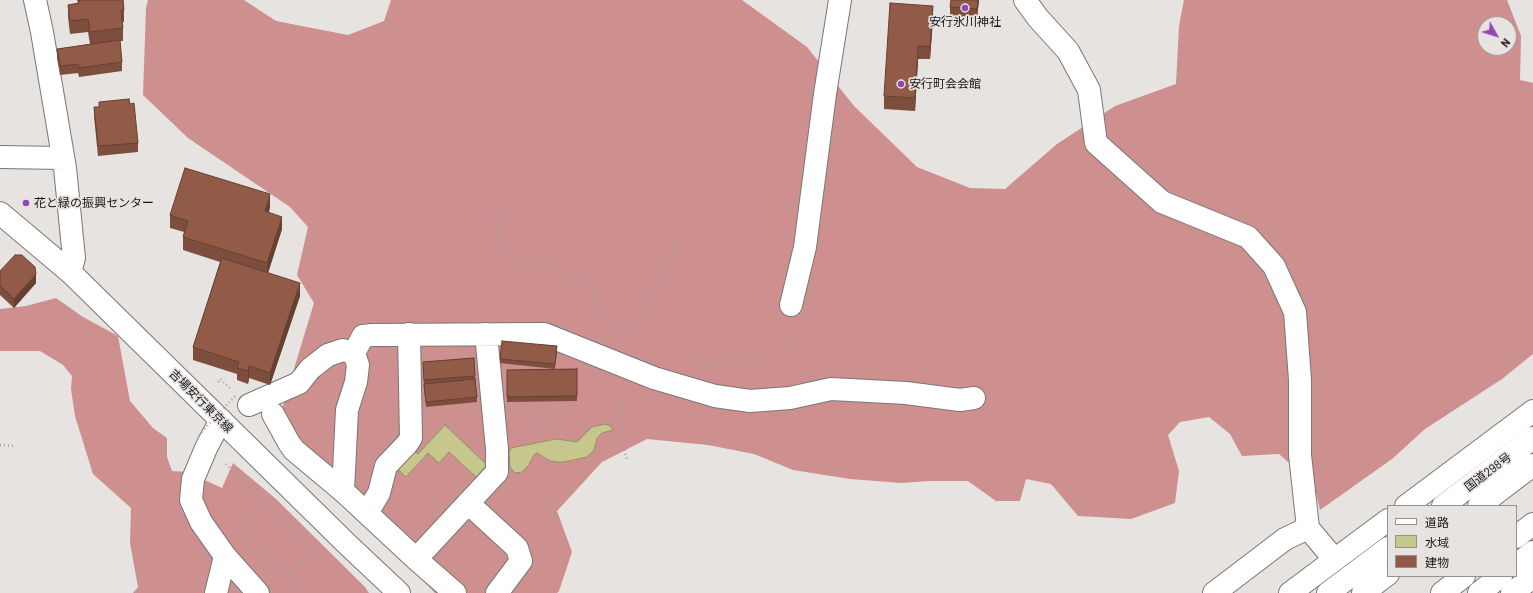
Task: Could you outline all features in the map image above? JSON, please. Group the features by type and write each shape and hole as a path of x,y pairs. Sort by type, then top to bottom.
{"main road":[{"path":"35,0 42,32 63,158 74,258 70,272"},
{"path":"791,305 805,247 825,94 840,0"},
{"path":"1025,0 1038,18 1068,51 1089,90 1096,142 1162,202 1248,237 1274,266 1295,312 1300,380 1300,454 1308,528 1329,553"},
{"path":"0,157 63,158"},
{"name":"吉場安行東京線","path":"0,213 70,272 343,540 400,593"},
{"path":"343,491 347,410 356,382 358,365 354,353 363,336 372,334 544,334 623,360 654,378 708,393 750,401 790,398 830,389 906,393 960,400 974,398"},
{"path":"366,513 379,493 386,466 411,438 409,334"},
{"path":"416,559 497,472 496,436 486,334"},
{"path":"243,399 299,383 310,369 328,355 343,350 354,353"},
{"path":"1407,505 1533,411"},
{"path":"273,414 294,450 343,491 455,593"},
{"path":"221,420 203,440 193,479 191,500 201,522 225,556 258,593"},
{"name":"国道298号","path":"1444,505 1533,438"},
{"path":"1480,505 1533,465"},
{"path":"468,503 517,548 521,561 497,593"},
{"path":"1290,593 1387,521"},
{"path":"1517,536 1533,524"},
{"path":"1214,593 1285,539 1308,528"},
{"path":"1328,593 1387,549"},
{"path":"1517,564 1533,552"},
{"path":"216,593 225,556"},
{"path":"1363,593 1387,575"},
{"path":"1442,593 1463,577"},
{"path":"1479,593 1500,577"},
{"path":"1512,593 1533,577"}],"path":[{"path":"498,197 496,217 500,242 513,259 587,281 623,360"},
{"path":"627,460 619,431 623,360 680,239"},
{"path":"687,361 733,367 778,353 787,344 791,305"},
{"path":"222,388 217,383 220,379 243,399 203,440 266,504 318,552"},
{"path":"347,410 410,406"},
{"path":"496,436 518,434 564,415 583,411"},
{"path":"0,446 14,446"},
{"path":"266,504 243,529 311,593"},
{"path":"290,573 313,547"}],"shaded area":[{"path":"148,0 244,0 276,21 348,35 384,21 391,0 742,0 807,47 854,106 917,167 970,188 1005,189 1057,144 1115,106 1176,84 1179,26 1184,0 1507,0 1513,16 1477,16 1477,56 1517,56 1517,26 1521,36 1520,80 1533,83 1533,354 1502,379 1425,429 1392,459 1320,510 1314,485 1279,454 1242,456 1230,434 1209,417 1180,422 1168,435 1179,471 1175,503 1131,519 1078,516 1051,484 1026,479 1020,501 996,501 968,481 901,483 850,479 793,470 754,454 708,445 647,439 602,462 557,511 572,552 557,593 435,593 276,428 314,303 297,275 308,227 290,207 188,138 143,95 146,8"},
{"path":"56,298 83,317 118,336 130,401 153,428 167,438 167,457 172,471 187,472 222,488 233,463 276,499 365,587 369,593 133,593 138,587 130,543 131,508 93,474 75,416 71,389 72,376 63,365 40,351 0,351 0,309 26,306"}],"water":[{"path":"605,424 610,426 613,430 602,433 597,438 594,450 587,457 557,462 550,461 537,453 522,472 515,473 510,467 509,453 511,448 556,439 577,442 592,427"},
{"path":"445,425 487,465 476,477 449,452 439,463 428,453 406,477 395,466 411,448 418,454"}],"building":[{"path":"79,0 123,0 124,10 121,10 123,28 90,32 88,19 70,21 68,5 79,3"},
{"path":"951,0 978,0 977,9 950,7"},
{"name":"安行町会会館","path":"890,3 933,6 930,47 918,46 915,98 884,96"},
{"path":"120,40 122,62 79,68 78,64 60,66 57,49"},
{"path":"129,99 130,104 134,103 138,143 98,146 94,107 99,107 99,102"},
{"path":"185,168 270,194 265,211 282,217 267,263 183,237 188,221 170,215"},
{"path":"15,255 22,255 35,267 36,274 14,299 0,286 0,271"},
{"path":"222,258 300,283 270,373 249,366 248,371 237,368 239,362 193,347"},
{"path":"502,341 557,346 555,364 500,359"},
{"path":"474,358 475,376 424,380 423,362"},
{"path":"577,369 577,396 507,397 507,370"},
{"path":"475,379 477,397 426,402 424,384"}],"place":[{"name":"安行氷川神社","path":"965,8"},
{"name":"安行町会会館","path":"901,84"},
{"name":"花と緑の振興センター","path":"26,203"}]}
